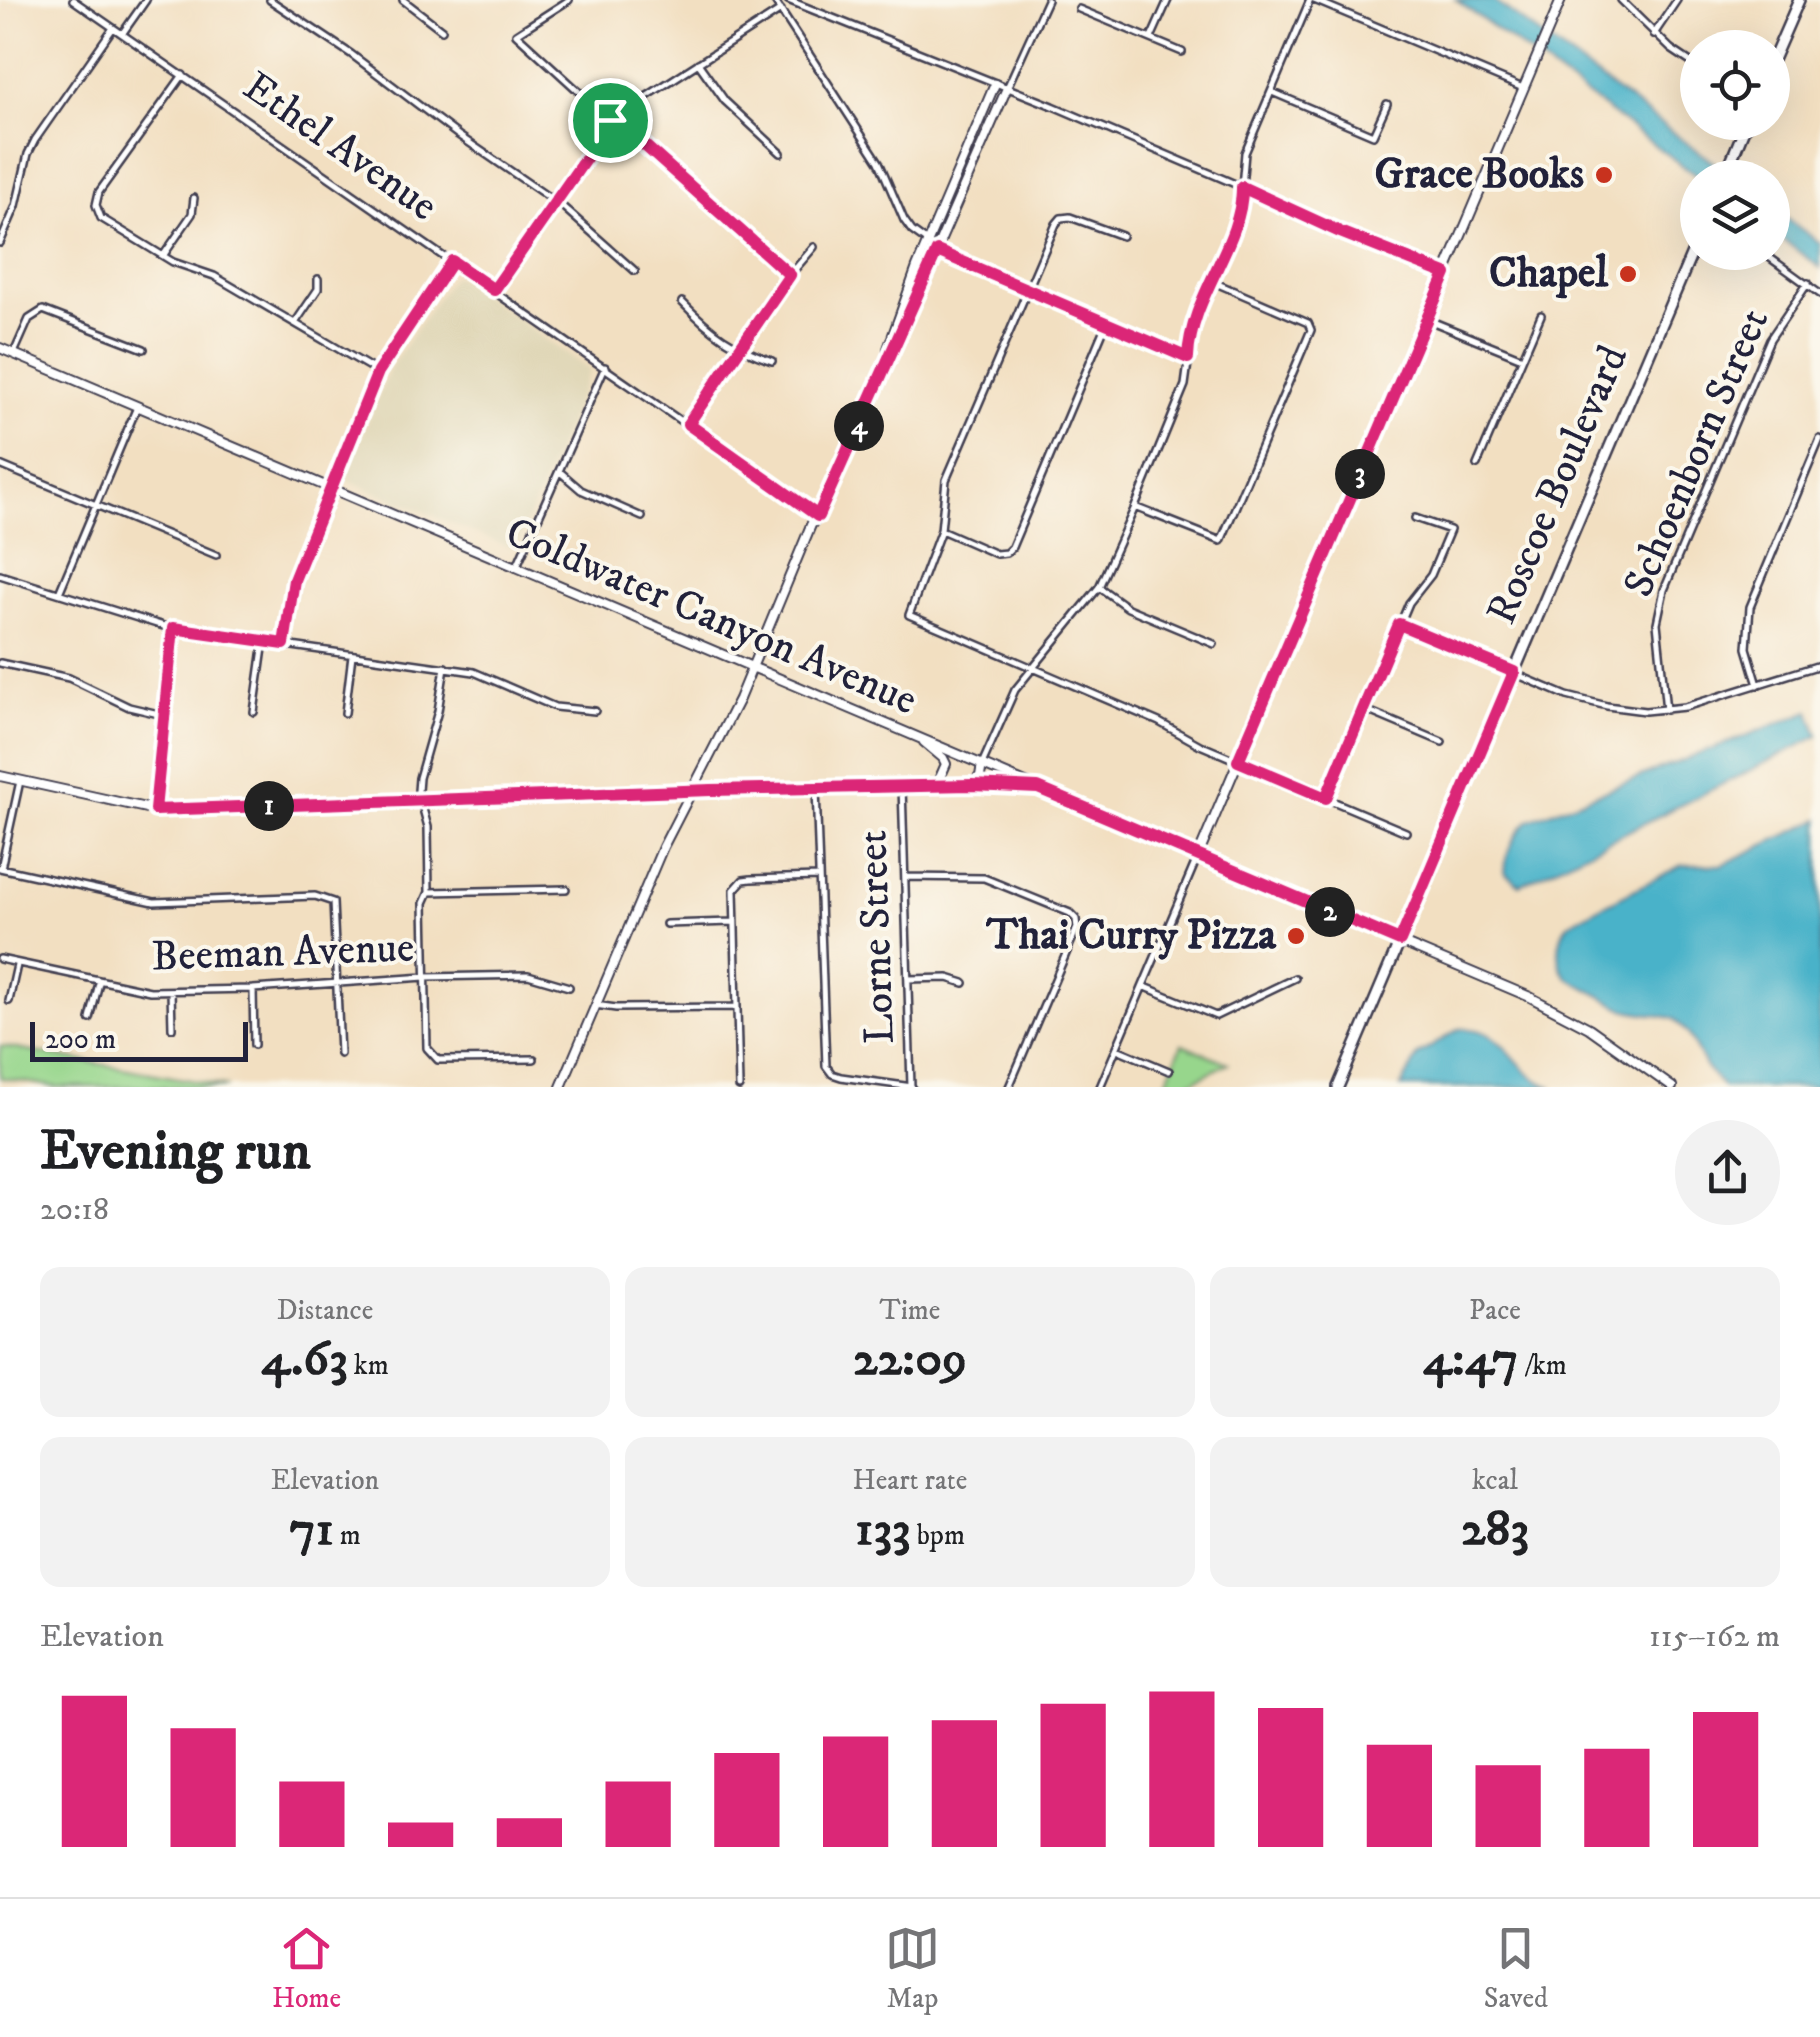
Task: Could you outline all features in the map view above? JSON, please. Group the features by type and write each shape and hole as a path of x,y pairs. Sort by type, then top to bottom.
{"main road":[{"path":"1786,30 1799,0"},
{"name":"Roscoe Boulevard","path":"1338,1087 1685,270"}],"street":[{"name":"Ethel Avenue","path":"73,0 818,516"},
{"path":"122,34 146,0"},
{"path":"270,0 554,201 635,270"},
{"path":"403,0 442,30"},
{"path":"569,0 516,34 790,275"},
{"path":"774,0 878,162 904,220 927,244 1188,358"},
{"path":"788,0 1446,274"},
{"path":"561,1087 656,864 752,667 811,524 818,516 1047,0"},
{"path":"1151,38 1168,0"},
{"path":"902,786 972,778 1009,701 1098,587 1185,386 1194,319 1240,209 1245,152 1312,0 1524,88"},
{"path":"1100,1087 1562,0"},
{"path":"1621,0 1654,34 1680,54"},
{"path":"1654,34 1676,0"},
{"path":"1079,9 1182,52"},
{"path":"494,290 612,119 781,10"},
{"path":"0,243 16,206 35,140 114,28"},
{"path":"698,63 725,101 780,153"},
{"path":"183,75 99,192 96,205 101,218 163,256 214,276 378,372"},
{"path":"881,374 894,326 995,84"},
{"path":"1272,92 1373,135 1387,104"},
{"path":"163,256 192,214 194,198"},
{"path":"1122,236 1070,217 1061,218 1056,224 946,480 941,530 909,615 1406,832"},
{"path":"688,424 790,275 814,247"},
{"path":"284,644 294,580 378,372 452,261"},
{"path":"1789,270 1820,294"},
{"path":"294,323 318,289 318,279"},
{"path":"1135,507 1221,541 1311,326 1210,280"},
{"name":"Schoenborn Street","path":"1666,710 1657,623 1664,590 1775,328 1808,283"},
{"path":"682,302 710,330 738,350 772,361"},
{"path":"14,354 29,319 44,310 144,349"},
{"path":"1477,464 1541,315"},
{"path":"1426,319 1522,358"},
{"path":"941,530 996,554 1006,554 1012,547 1106,324"},
{"name":"Coldwater Canyon Avenue","path":"0,348 1400,941 1560,1012 1672,1087"},
{"path":"516,568 604,367"},
{"path":"59,593 138,406"},
{"path":"1758,686 1746,648 1750,606 1820,439"},
{"path":"0,464 216,555"},
{"path":"558,471 580,490 642,516"},
{"path":"1326,798 1399,624 1430,574 1450,530 1415,518"},
{"path":"0,574 173,628 474,672 555,707 595,710"},
{"path":"1098,587 1128,608 1214,644"},
{"path":"1399,624 1586,702 1646,711 1666,710 1758,686 1820,665"},
{"path":"155,810 173,628"},
{"path":"254,712 264,641"},
{"path":"344,713 352,655"},
{"path":"0,663 69,678 129,707 162,715"},
{"path":"445,668 438,711 419,778 428,827 430,892 424,904 428,1048 438,1060 534,1059"},
{"path":"1364,709 1442,742"},
{"path":"916,736 943,758 946,769 938,782"},
{"path":"972,785 980,776 982,764"},
{"path":"0,776 155,810 692,790 972,785 1038,788"},
{"path":"20,780 0,869 154,902 315,896 333,902 340,1054"},
{"name":"Lorne Street","path":"902,786 911,1087"},
{"path":"816,788 826,1066 841,1077 911,1087"},
{"path":"738,1087 734,890 743,880 820,876"},
{"path":"905,876 984,878 1070,913 1076,919 1077,928 1009,1087"},
{"path":"430,892 566,889"},
{"path":"666,924 734,922"},
{"name":"Beeman Avenue","path":"0,959 132,989 253,989 528,974 569,987"},
{"path":"9,1001 18,964"},
{"path":"908,978 948,978 964,983"},
{"path":"1144,986 1216,1016 1296,978"},
{"path":"90,1018 100,981"},
{"path":"253,989 254,1045"},
{"path":"171,990 172,1028"},
{"path":"595,1005 736,1007"},
{"path":"1117,1048 1169,1072"}],"shaded area":[{"path":"452,277 590,370 517,546 511,548 347,480 345,475 391,366"}],"green space":[{"path":"1182,1044 1228,1063 1181,1087 1164,1087"},
{"path":"0,1046 228,1087 56,1087 0,1078"}],"water":[{"path":"1456,0 1493,0 1710,160 1680,160 1680,164"},
{"path":"1790,221 1820,243 1820,268 1790,245"},
{"path":"1810,711 1819,736 1520,885 1505,873 1511,845 1529,820"},
{"path":"1820,819 1820,1087 1723,1087 1706,1068 1688,1033 1673,1018 1626,1010 1568,978 1564,972 1559,951 1568,924 1682,865 1722,865"},
{"path":"1459,1029 1489,1035 1528,1073 1553,1087 1401,1087 1418,1055"}],"place":[{"name":"Grace Books","path":"1604,175"},
{"name":"Chapel","path":"1628,274"},
{"name":"Thai Curry Pizza","path":"1296,936"}],"route":[{"path":"614,118 790,275 688,424 818,516 937,251 1188,358 1194,319 1237,218 1242,187 1307,218 1446,274 1238,761 1326,798 1399,624 1514,672 1400,941 1038,788 972,785 711,790 155,810 173,628 284,644 294,580 385,359 452,261 494,290 610,120 614,118"}]}
